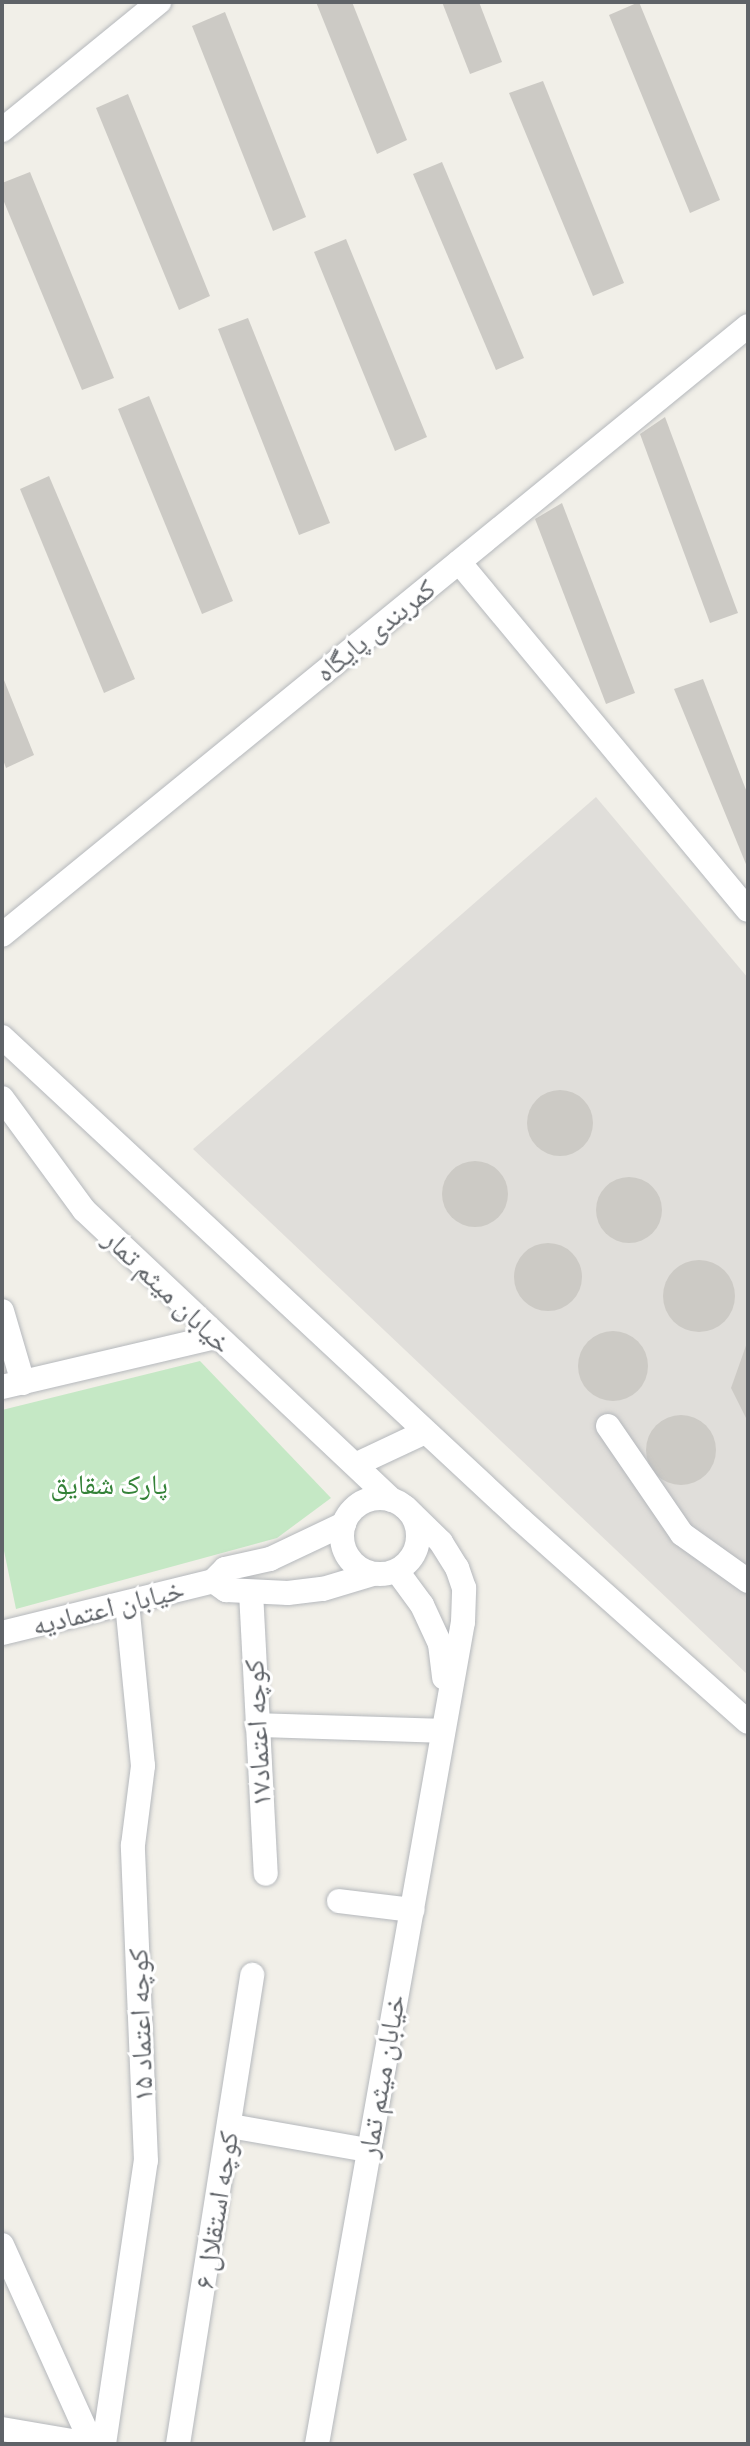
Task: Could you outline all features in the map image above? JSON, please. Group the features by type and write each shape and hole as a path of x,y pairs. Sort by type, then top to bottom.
{"street":[{"path":"2,130 159,2"},
{"name":"کمربندی پایگاه","path":"2,935 748,326"},
{"path":"459,562 748,910"},
{"path":"2,1037 425,1432 748,1722"},
{"name":"خیابان میثم تمار","path":"2,1098 84,1210 215,1337 441,1542 464,1588 445,1720 317,2444"},
{"path":"2,1311 12,1385 215,1337"},
{"path":"608,1426 682,1534 748,1581"},
{"path":"347,1518 377,1498 398,1504 414,1519 416,1548 385,1572 355,1565 346,1554 347,1518 357,1464 425,1432"},
{"name":"خیابان اعتمادیه","path":"2,1633 213,1581 225,1569 270,1559 347,1518"},
{"name":"خیابان میثم تمار","path":"385,1572 422,1605 440,1644 445,1720"},
{"name":"خیابان اعتمادیه","path":"213,1581 226,1590 251,1592 323,1589 385,1572"},
{"name":"کوچه اعتماد۱۷","path":"251,1592 266,1874"},
{"name":"کوچه اعتماد ۱۵","path":"104,2444 146,2161 133,1845 143,1766 127,1604"},
{"path":"257,1725 445,1720"},
{"path":"339,1901 412,1910"},
{"name":"کوچه استقلال ۶","path":"178,2444 252,1975"},
{"path":"230,2126 367,2150"},
{"path":"2,2245 91,2444"},
{"path":"2,2429 91,2444"}],"shaded area":[{"path":"596,797 748,978 748,1675 193,1149"}],"green space":[{"name":"پارک شقایق","path":"200,1361 331,1498 277,1538 16,1609 2,1541 2,1410"}],"building":[{"path":"316,2 352,2 407,140 377,154"},
{"path":"442,2 479,2 502,62 470,74"},
{"path":"639,2 720,200 690,213 609,15"},
{"path":"225,12 306,217 273,231 192,26"},
{"path":"543,81 624,283 593,296 509,93"},
{"path":"128,94 210,296 179,310 96,108"},
{"path":"442,162 524,358 496,370 413,174"},
{"path":"30,172 114,378 82,390 2,197 2,183"},
{"path":"346,239 427,437 395,451 314,252"},
{"path":"248,318 330,523 299,535 218,329"},
{"path":"149,396 233,601 202,614 118,409"},
{"path":"665,417 738,613 710,623 640,434"},
{"path":"49,476 135,679 104,693 20,489"},
{"path":"562,503 635,693 606,704 535,519"},
{"path":"2,675 34,755 6,768 2,757"},
{"path":"703,679 748,795 748,869 674,689"},
{"path":"553,1090 567,1090 579,1095 588,1104 593,1123 591,1136 584,1147 567,1156 553,1156 541,1151 532,1142 527,1130 527,1116 532,1104 541,1095"},
{"path":"468,1161 482,1161 494,1166 503,1175 508,1194 506,1207 499,1218 482,1227 468,1227 456,1222 447,1213 442,1201 442,1187 447,1175 456,1166"},
{"path":"622,1177 636,1177 648,1182 657,1191 662,1210 660,1223 653,1234 636,1243 622,1243 610,1238 601,1229 596,1217 596,1203 601,1191 610,1182"},
{"path":"541,1243 555,1243 567,1248 577,1258 582,1277 577,1296 567,1306 555,1311 541,1311 529,1306 519,1296 514,1284 514,1270 519,1258 529,1248"},
{"path":"699,1260 725,1270 735,1296 725,1322 699,1332 673,1322 663,1296 673,1270"},
{"path":"613,1331 632,1337 642,1347 648,1366 642,1385 632,1395 613,1401 594,1395 584,1385 578,1366 584,1347 594,1337"},
{"path":"748,1340 748,1422 731,1388"},
{"path":"674,1415 688,1415 710,1430 716,1450 714,1463 706,1475 688,1485 674,1485 652,1470 646,1457 646,1443 661,1421"}]}
